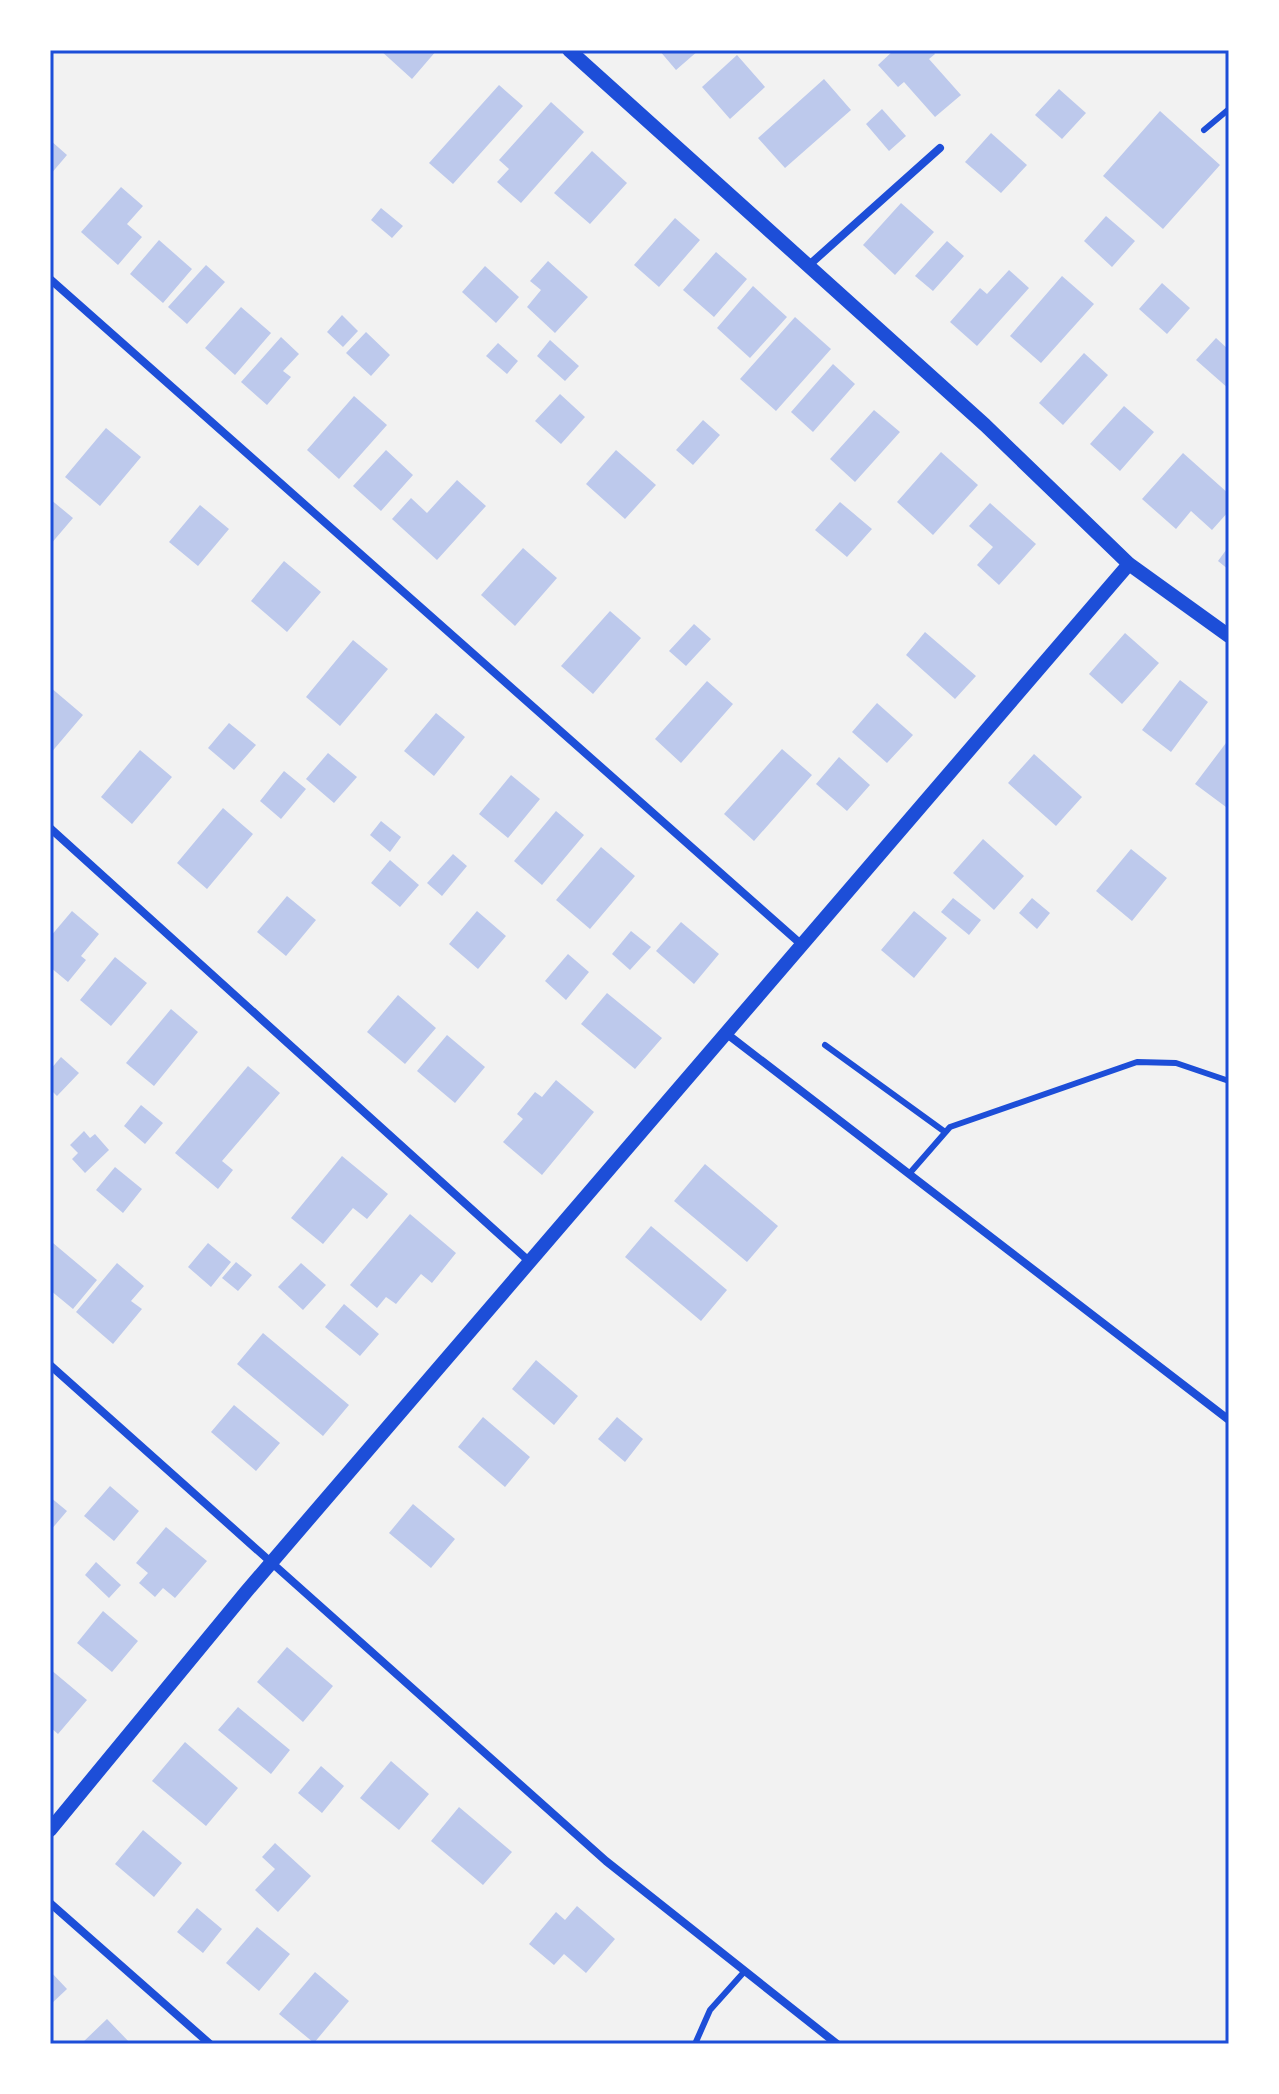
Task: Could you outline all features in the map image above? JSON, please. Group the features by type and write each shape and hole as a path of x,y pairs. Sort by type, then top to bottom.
{"street":[{"path":"571,51 985,425 1129,564 1229,636"},
{"path":"808,266 940,148"},
{"path":"50,279 802,945"},
{"path":"50,1830 271,1565 1129,564"},
{"path":"50,828 532,1263"},
{"path":"727,1034 1229,1420"},
{"path":"50,1365 606,1861 837,2044"},
{"path":"50,1903 210,2044"}],"lane":[{"path":"1204,130 1229,109"},
{"path":"825,1045 945,1132"},
{"path":"909,1174 950,1127 1137,1062 1176,1063 1229,1081"},
{"path":"695,2044 710,2010 744,1972"}],"building":[{"path":"380,50 437,50 412,79"},
{"path":"659,50 699,50 676,70"},
{"path":"894,50 932,50 935,54 929,59 961,95 935,117 904,82 898,87 878,65"},
{"path":"737,55 765,87 730,119 702,87"},
{"path":"824,79 851,110 785,168 758,138"},
{"path":"499,85 523,106 453,184 429,163"},
{"path":"1059,89 1086,113 1062,139 1035,115"},
{"path":"551,102 584,132 521,203 497,182 509,169 499,160"},
{"path":"882,109 906,136 889,151 866,124"},
{"path":"1160,111 1220,165 1163,229 1103,176"},
{"path":"991,133 1027,165 1001,193 965,162"},
{"path":"50,140 67,155 50,175"},
{"path":"592,151 627,183 590,224 554,193"},
{"path":"121,187 143,206 127,224 142,237 118,265 81,232"},
{"path":"901,203 934,232 895,275 863,245"},
{"path":"381,208 403,226 392,238 371,220"},
{"path":"1106,216 1135,241 1112,267 1084,241"},
{"path":"675,218 700,240 659,287 634,265"},
{"path":"159,240 192,269 163,303 130,274"},
{"path":"947,241 964,256 933,291 915,276"},
{"path":"716,252 747,279 714,317 683,290"},
{"path":"548,261 588,297 555,333 527,307 541,290 530,281"},
{"path":"206,265 225,282 187,324 168,307"},
{"path":"485,266 519,297 496,323 462,292"},
{"path":"1009,270 1029,288 977,346 950,322 980,288 987,294"},
{"path":"1062,276 1094,304 1041,363 1010,336"},
{"path":"1162,283 1190,308 1167,334 1139,309"},
{"path":"753,286 787,317 750,358 717,328"},
{"path":"241,307 271,333 235,375 205,348"},
{"path":"342,315 358,331 343,347 327,332"},
{"path":"795,317 831,349 776,411 740,379"},
{"path":"366,332 390,355 371,376 346,353"},
{"path":"281,337 299,354 283,371 291,377 267,405 241,382"},
{"path":"1216,338 1229,350 1229,389 1196,360"},
{"path":"550,340 579,366 565,381 537,356"},
{"path":"498,343 518,361 507,374 486,356"},
{"path":"1084,353 1108,375 1063,425 1039,403"},
{"path":"833,364 855,384 813,432 791,412"},
{"path":"560,394 585,417 561,444 535,421"},
{"path":"354,396 387,425 339,479 307,450"},
{"path":"1124,406 1154,432 1120,471 1090,444"},
{"path":"874,410 900,432 855,482 830,459"},
{"path":"703,420 720,435 693,465 676,450"},
{"path":"106,428 141,457 100,506 65,477"},
{"path":"386,450 413,475 381,511 353,486"},
{"path":"616,450 656,485 625,519 586,484"},
{"path":"941,452 978,485 933,535 897,502"},
{"path":"1183,453 1229,494 1229,511 1212,530 1191,511 1176,529 1142,499"},
{"path":"457,480 486,506 437,560 392,519 411,498 427,513"},
{"path":"50,499 73,518 50,545"},
{"path":"840,502 872,529 847,557 815,530"},
{"path":"990,503 1036,544 999,585 977,565 993,547 969,526"},
{"path":"200,505 229,529 198,566 169,542"},
{"path":"1229,546 1229,570 1218,561"},
{"path":"523,548 557,578 515,626 481,595"},
{"path":"284,561 321,592 287,632 251,601"},
{"path":"610,611 641,638 593,694 561,666"},
{"path":"694,624 711,639 686,666 669,651"},
{"path":"925,632 976,676 955,699 906,655"},
{"path":"1125,633 1159,663 1122,704 1089,674"},
{"path":"353,640 388,669 340,726 306,697"},
{"path":"1180,680 1208,702 1171,752 1142,730"},
{"path":"707,681 733,704 681,763 655,739"},
{"path":"50,687 83,715 50,754"},
{"path":"877,703 913,735 887,763 852,732"},
{"path":"436,713 465,737 434,776 404,751"},
{"path":"229,723 256,745 234,770 208,748"},
{"path":"1229,739 1229,803 1226,807 1195,784"},
{"path":"782,749 812,775 754,841 724,814"},
{"path":"140,750 172,777 132,824 101,797"},
{"path":"328,753 357,777 334,803 306,779"},
{"path":"1034,754 1082,797 1056,826 1008,783"},
{"path":"839,757 870,785 847,811 816,784"},
{"path":"284,771 306,789 281,819 260,801"},
{"path":"511,775 540,799 508,838 479,814"},
{"path":"223,808 253,834 207,889 177,863"},
{"path":"556,811 584,835 542,885 514,861"},
{"path":"381,821 401,837 390,852 370,835"},
{"path":"983,839 1024,876 994,910 953,873"},
{"path":"601,847 635,876 590,929 556,900"},
{"path":"1131,849 1167,878 1132,921 1096,891"},
{"path":"453,854 467,866 442,896 427,883"},
{"path":"390,860 419,885 400,907 371,883"},
{"path":"287,896 316,920 286,956 257,932"},
{"path":"953,898 981,920 969,935 941,912"},
{"path":"1032,898 1050,913 1037,929 1019,913"},
{"path":"72,911 99,934 81,956 86,960 68,982 50,967 50,937"},
{"path":"477,911 506,936 478,969 449,944"},
{"path":"914,911 947,938 914,978 881,950"},
{"path":"681,922 719,954 694,984 656,951"},
{"path":"631,931 651,947 630,970 612,954"},
{"path":"568,954 589,972 566,1000 545,981"},
{"path":"115,957 147,983 111,1026 80,1000"},
{"path":"607,993 662,1038 635,1069 581,1024"},
{"path":"398,995 436,1028 405,1064 367,1032"},
{"path":"171,1009 198,1032 154,1086 126,1063"},
{"path":"447,1035 485,1067 455,1103 417,1071"},
{"path":"61,1057 79,1073 57,1096 50,1089 50,1070"},
{"path":"248,1066 280,1093 222,1161 233,1170 218,1189 175,1153"},
{"path":"556,1080 594,1112 542,1175 503,1142 523,1119 517,1114 535,1092 542,1097"},
{"path":"141,1105 163,1123 145,1144 124,1126"},
{"path":"84,1131 90,1138 95,1134 109,1150 85,1173 72,1159 78,1153 70,1145"},
{"path":"342,1156 388,1194 367,1219 353,1208 323,1244 291,1218"},
{"path":"705,1164 778,1226 747,1262 674,1201"},
{"path":"115,1167 142,1189 123,1213 96,1190"},
{"path":"410,1214 456,1253 432,1283 421,1274 396,1304 386,1297 377,1308 350,1285"},
{"path":"651,1226 727,1290 701,1321 625,1257"},
{"path":"53,1243 97,1280 73,1309 50,1290"},
{"path":"208,1243 231,1262 211,1287 188,1267"},
{"path":"236,1262 252,1275 238,1291 222,1278"},
{"path":"117,1263 144,1286 131,1301 142,1309 113,1344 76,1312"},
{"path":"301,1263 326,1285 303,1310 278,1287"},
{"path":"344,1304 379,1334 360,1356 325,1327"},
{"path":"263,1333 349,1405 323,1436 237,1364"},
{"path":"536,1360 578,1396 554,1425 512,1389"},
{"path":"234,1405 280,1443 256,1471 211,1432"},
{"path":"483,1417 530,1457 505,1487 458,1447"},
{"path":"617,1417 643,1439 625,1462 598,1439"},
{"path":"110,1486 139,1511 114,1541 84,1516"},
{"path":"50,1497 67,1511 50,1531"},
{"path":"413,1504 455,1539 431,1568 389,1533"},
{"path":"166,1527 207,1561 175,1598 163,1588 155,1597 139,1583 148,1573 136,1563"},
{"path":"96,1562 121,1585 109,1598 85,1575"},
{"path":"103,1611 138,1641 112,1672 77,1643"},
{"path":"287,1647 333,1686 303,1722 257,1682"},
{"path":"50,1669 87,1700 58,1734 50,1727"},
{"path":"238,1707 290,1750 271,1774 218,1730"},
{"path":"185,1742 238,1788 206,1826 152,1781"},
{"path":"391,1761 429,1794 399,1830 360,1798"},
{"path":"321,1766 344,1786 322,1813 298,1793"},
{"path":"459,1807 512,1852 483,1885 431,1841"},
{"path":"143,1830 182,1863 154,1897 115,1864"},
{"path":"275,1843 311,1876 278,1912 255,1890 275,1869 262,1857"},
{"path":"577,1906 615,1939 586,1973 564,1954 554,1965 529,1944 556,1912 565,1920"},
{"path":"197,1908 222,1929 203,1953 177,1932"},
{"path":"257,1927 290,1954 259,1991 226,1963"},
{"path":"50,1971 67,1989 50,2005"},
{"path":"315,1972 349,2001 314,2043 279,2014"},
{"path":"107,2019 131,2044 81,2044"}]}
